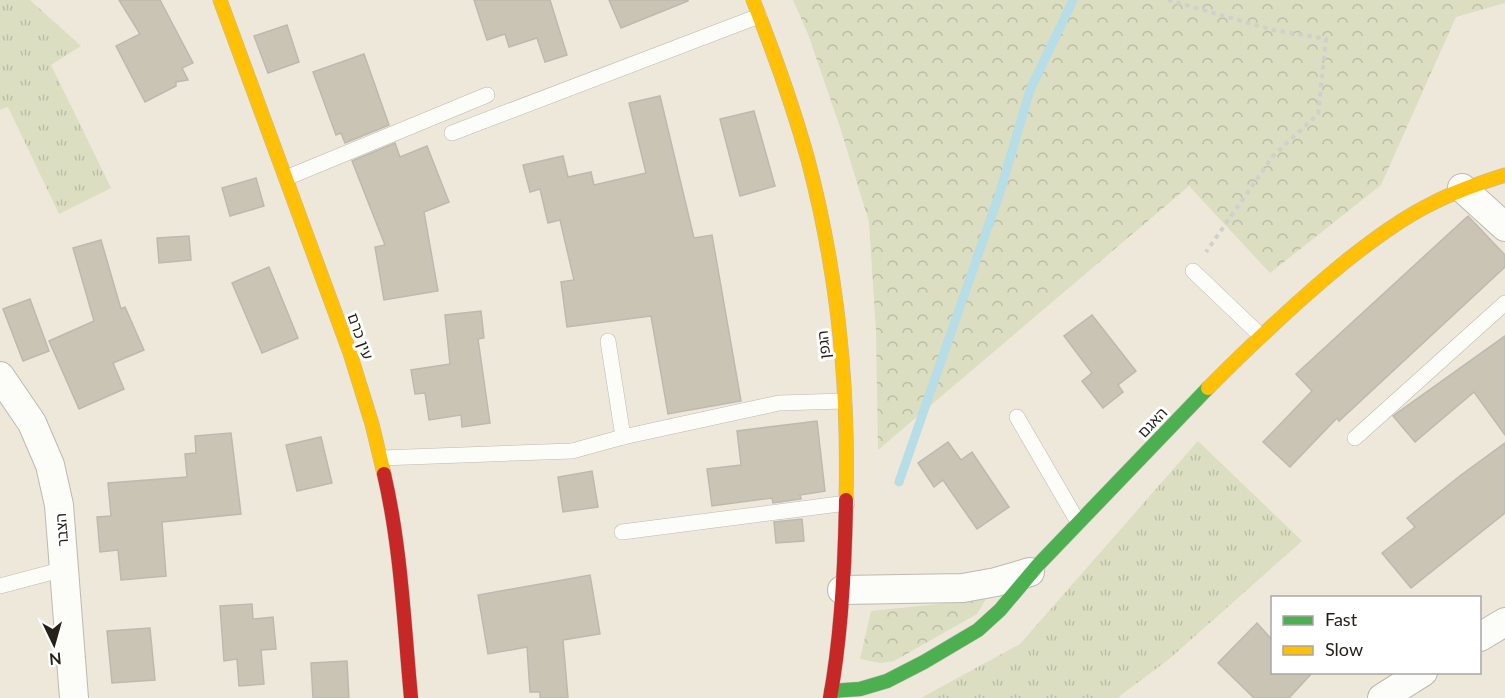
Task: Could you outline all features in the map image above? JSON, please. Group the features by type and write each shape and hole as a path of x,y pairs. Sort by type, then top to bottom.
{"street":[{"name":"הגפן","path":"753,0 785,85 800,134 816,194 832,280 842,369 847,503 842,590 831,694"},
{"name":"עין כרם","path":"223,2 362,389 381,458 394,524 411,698"},
{"name":"האגם","path":"831,694 860,690 900,676 964,640 985,625 1030,572 1189,406 1261,336 1338,268 1389,229 1434,201 1462,188 1505,175"},
{"path":"1462,188 1505,227"},
{"name":"הצבר","path":"0,376 32,423 50,465 59,504 74,698"},
{"path":"842,590 963,588 1030,572"},
{"path":"1481,636 1505,622"},
{"path":"1382,698 1419,674"}],"lane":[{"path":"452,133 759,16"},
{"path":"286,178 487,95"},
{"path":"1193,271 1261,336"},
{"path":"1355,438 1505,303"},
{"path":"608,341 623,437"},
{"path":"381,458 572,451 623,437 779,403 844,401"},
{"path":"1017,417 1078,522"},
{"path":"622,532 847,503"},
{"path":"0,586 64,569"}],"path":[{"path":"1168,0 1273,30 1326,39 1318,114 1273,156 1193,271"}],"green space":[{"path":"0,0 30,0 81,46 51,65 111,188 59,214 8,107 0,110"},
{"path":"793,0 1505,0 1505,3 1456,17 1381,185 1270,273 1189,186 878,450 876,331 869,222 840,127 808,34"},
{"path":"1198,441 1302,541 1168,660 1117,698 921,698 1020,644"},
{"path":"986,599 977,614 894,661 880,663 860,659 871,611"}],"building":[{"path":"119,0 160,0 193,63 182,68 188,80 176,82 176,86 145,102 116,46 140,34"},
{"path":"474,0 550,0 567,55 545,62 537,38 509,47 505,34 487,40"},
{"path":"609,0 688,0 688,1 621,28"},
{"path":"287,25 299,62 268,73 254,36"},
{"path":"364,54 389,125 345,143 341,133 336,135 313,72"},
{"path":"660,96 694,238 712,235 741,401 668,414 651,316 567,327 561,282 574,280 560,220 548,223 540,189 530,192 523,165 563,156 568,177 591,172 594,185 646,173 629,103"},
{"path":"754,111 775,186 740,196 720,119"},
{"path":"395,143 400,157 427,146 449,202 424,212 438,291 384,300 375,247 385,245 352,161"},
{"path":"256,178 264,206 230,216 222,188"},
{"path":"1468,216 1505,255 1505,267 1339,421 1337,418 1290,467 1263,442 1312,391 1296,374"},
{"path":"189,236 191,260 159,263 157,238"},
{"path":"101,240 121,309 125,307 144,350 113,363 124,389 79,409 49,341 94,321 73,248"},
{"path":"269,267 298,338 262,353 232,283"},
{"path":"30,299 49,351 23,361 3,309"},
{"path":"481,311 484,338 478,339 490,423 462,427 461,415 429,420 425,393 415,394 411,370 450,364 445,315"},
{"path":"1092,315 1136,371 1118,385 1123,392 1103,408 1082,381 1092,373 1064,336"},
{"path":"1505,336 1505,435 1474,392 1415,442 1393,416"},
{"path":"817,421 825,491 800,495 801,499 773,503 772,498 712,506 707,469 741,465 737,431"},
{"path":"231,433 241,514 162,522 166,576 121,580 118,550 100,552 97,517 111,516 108,483 187,477 185,454 196,453 195,436"},
{"path":"321,437 332,483 297,491 286,445"},
{"path":"948,442 961,460 972,452 1009,507 977,529 943,480 934,487 918,463"},
{"path":"1505,443 1505,513 1411,588 1382,553 1415,527 1407,518"},
{"path":"592,471 598,507 563,512 558,477"},
{"path":"802,519 804,541 776,543 774,522"},
{"path":"590,575 600,634 563,640 568,698 540,698 540,692 530,692 527,647 488,654 478,595"},
{"path":"252,604 253,619 273,617 276,649 261,650 264,684 239,686 237,659 224,661 220,606"},
{"path":"1257,623 1271,639 1271,674 1311,674 1289,698 1254,698 1218,663"},
{"path":"150,628 155,680 112,683 107,631"},
{"path":"347,661 349,698 313,698 311,663"}],"waterway":[{"path":"899,482 1000,192 1030,90 1073,0"}],"traffic: fast":[{"path":"831,691 860,689 887,681 978,630 1000,610 1038,565 1208,388"}],"traffic: slow":[{"path":"220,0 350,353 372,424 384,474"},
{"path":"753,0 783,80 802,140 827,244 843,372 846,500"},
{"path":"1208,388 1310,292 1377,237 1410,215 1442,199 1505,175"}],"traffic: jam":[{"path":"384,474 398,557 411,698"},
{"path":"830,698 842,599 846,500"}]}
